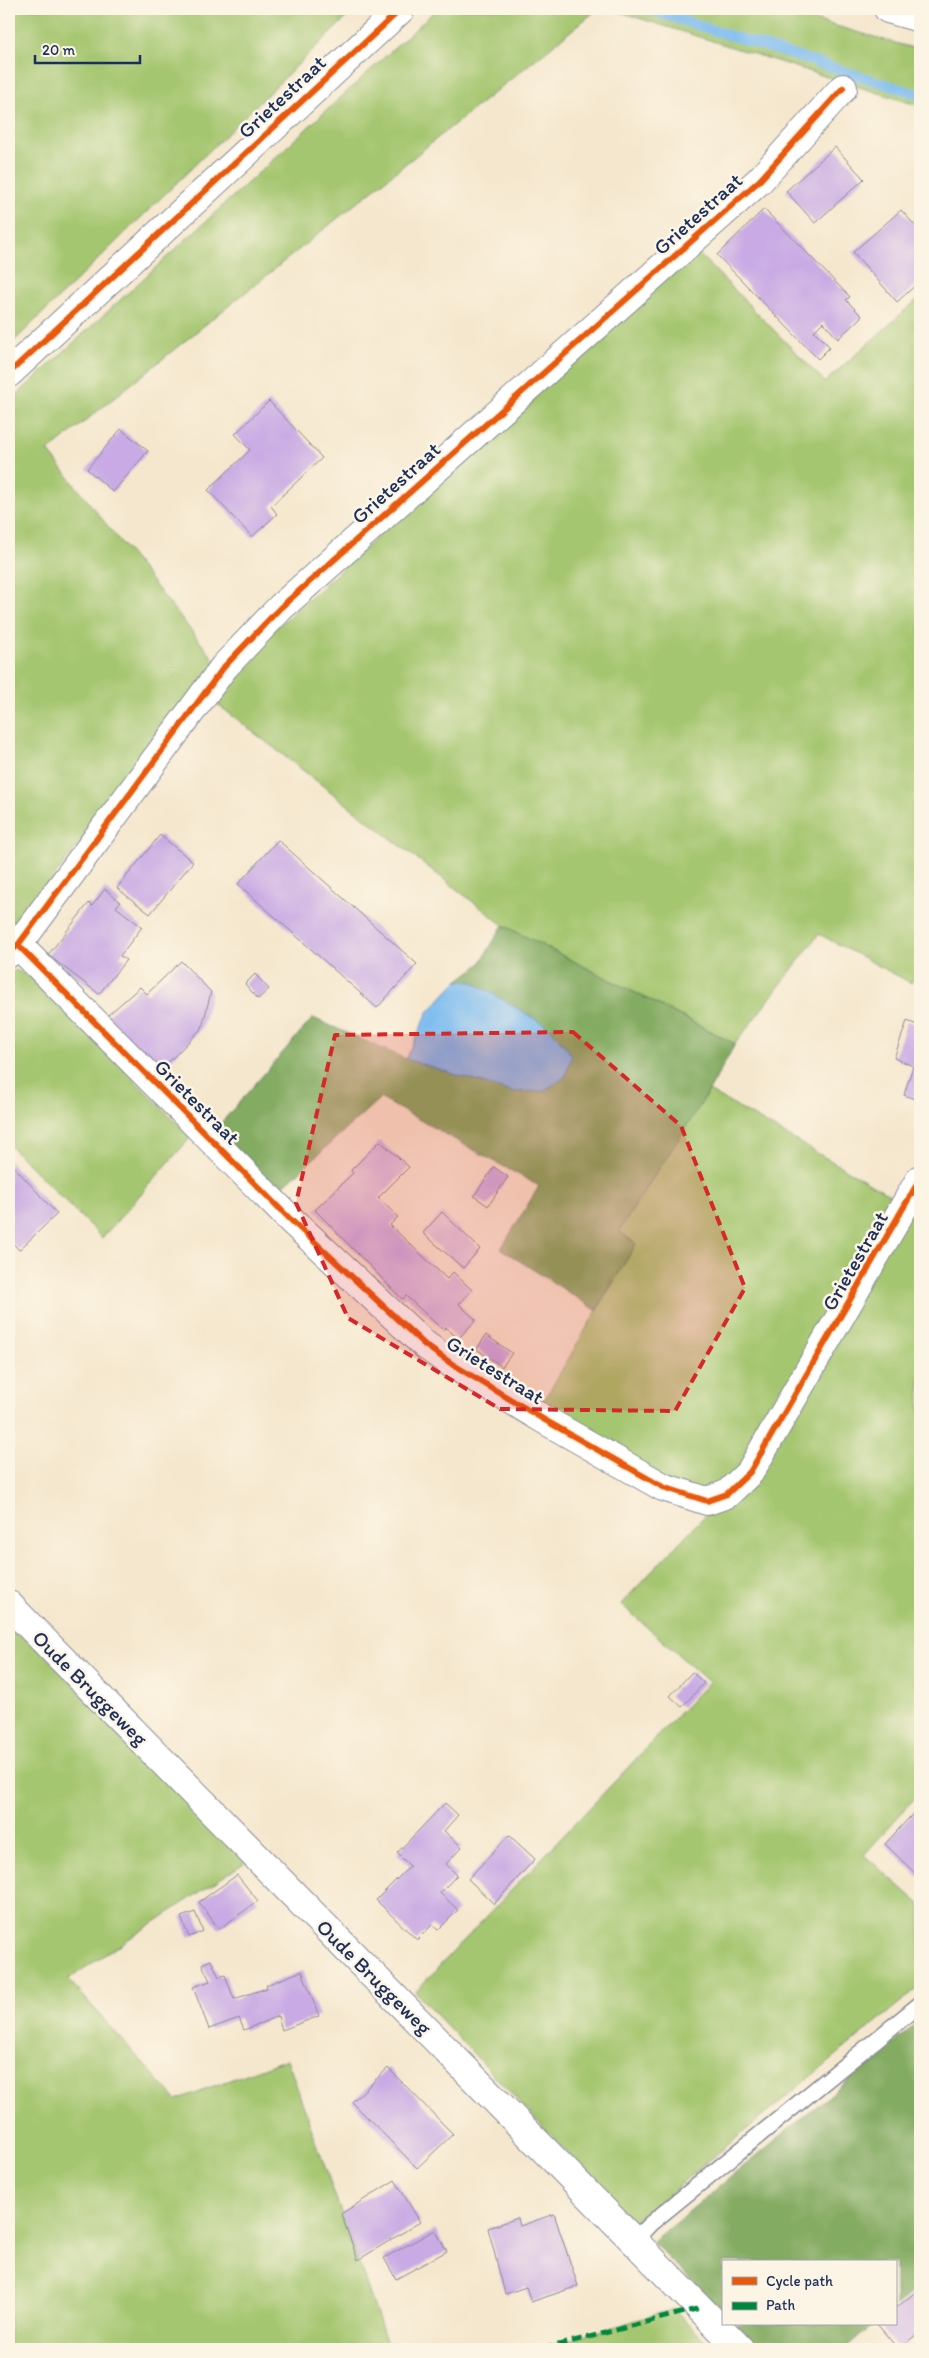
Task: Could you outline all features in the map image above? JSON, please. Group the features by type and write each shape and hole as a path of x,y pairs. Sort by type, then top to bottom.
{"main road":[{"path":"888,9 920,18"},
{"name":"Grietestraat","path":"9,373 395,14"},
{"name":"Grietestraat","path":"843,88 760,180 280,608 224,666 13,949 291,1220 425,1345 452,1364 543,1419 663,1487 706,1501 727,1494 750,1472 920,1179"},
{"name":"Oude Bruggeweg","path":"9,1605 740,2349"}],"lane":[{"path":"634,2241 650,2224 920,2004"}],"highlighted area":[{"path":"573,1032 681,1126 745,1288 675,1411 500,1409 348,1318 296,1203 335,1035"}],"green space":[{"path":"9,9 355,9 9,346"},
{"path":"437,9 598,9 48,451 216,662 17,926 9,918 9,402"},
{"path":"610,9 776,9 920,50 920,106"},
{"path":"696,251 825,382 920,297 920,967 911,983 819,934 735,1044 503,925 212,700 255,647"},
{"path":"503,925 735,1044 709,1091 619,1231 636,1244 596,1310 501,1249 539,1186 380,1098 277,1192 214,1131 313,1018 406,1059 511,1092 473,982 457,981 480,964"},
{"path":"15,970 32,977 191,1137 102,1238 9,1145 9,976"},
{"path":"709,1091 901,1201 920,1168 920,1792 864,1855 920,1904 920,1986 682,2183 636,2225 415,1992 709,1682 621,1604 712,1508 529,1418 543,1402 636,1244 619,1231"},
{"path":"9,1618 247,1861 68,1979 176,2100 287,2059 389,2349 9,2349"},
{"path":"920,2021 920,2285 896,2305 896,2260 722,2260 722,2311 652,2242"},
{"path":"674,2309 713,2349 539,2349"},
{"path":"738,2326 871,2326 844,2349 761,2349"}],"water":[{"path":"457,981 473,982 550,1028 572,1055 565,1077 544,1091 511,1092 406,1059 428,1012"}],"building":[{"path":"835,147 864,179 815,223 786,191"},
{"path":"764,209 850,297 846,300 862,316 838,339 823,322 814,331 830,347 818,359 717,255"},
{"path":"901,210 920,231 920,281 897,302 853,252"},
{"path":"269,401 322,458 271,506 277,514 252,537 208,490 250,450 235,434"},
{"path":"121,429 148,451 113,492 87,469"},
{"path":"160,835 193,862 150,914 117,888"},
{"path":"278,840 417,964 377,1008 238,884"},
{"path":"105,889 120,902 116,907 142,927 120,956 126,960 99,994 48,955 89,903 92,906"},
{"path":"181,961 211,992 202,1028 158,1073 107,1016 140,987 147,994"},
{"path":"255,974 269,989 258,999 245,984"},
{"path":"907,1021 920,1026 920,1101 904,1095 913,1066 894,1058"},
{"path":"380,1141 409,1167 378,1198 398,1217 390,1225 447,1279 453,1272 472,1290 459,1304 476,1320 458,1339 446,1327 443,1330 406,1296 402,1299 315,1210 353,1173 351,1170"},
{"path":"9,1161 57,1214 19,1250 9,1239"},
{"path":"494,1167 508,1177 488,1206 474,1196"},
{"path":"442,1212 480,1249 463,1268 423,1233"},
{"path":"486,1335 512,1353 502,1367 477,1349"},
{"path":"692,1672 704,1683 682,1707 670,1696"},
{"path":"445,1803 458,1815 444,1831 462,1847 446,1864 457,1875 440,1893 458,1910 438,1930 432,1925 417,1940 376,1900 410,1866 397,1853"},
{"path":"920,1806 920,1878 885,1844"},
{"path":"509,1835 535,1859 494,1904 468,1879"},
{"path":"237,1875 258,1901 219,1929 199,1902"},
{"path":"195,1912 203,1931 189,1937 181,1917"},
{"path":"211,1960 219,1977 225,1975 234,1999 267,1988 266,1985 302,1971 319,2016 282,2030 278,2016 244,2030 239,2018 209,2029 193,1987 210,1981 202,1964"},
{"path":"388,2068 453,2134 417,2168 352,2102"},
{"path":"395,2180 420,2222 358,2260 341,2214"},
{"path":"554,2214 578,2286 531,2302 526,2287 505,2294 488,2228 518,2218 520,2226"},
{"path":"435,2230 447,2251 396,2279 384,2258"},
{"path":"920,2288 920,2332 898,2349 879,2326 896,2326 896,2308"}],"waterway":[{"path":"646,9 920,95"}],"marked path":[{"path":"543,2349 700,2308"}],"cycle path":[{"path":"9,373 401,9"},
{"path":"9,953 18,945 224,667 280,608 760,180 843,88"},
{"path":"18,945 291,1220 425,1345 452,1364 543,1419 663,1487 707,1501 727,1494 750,1472 920,1179"}]}
